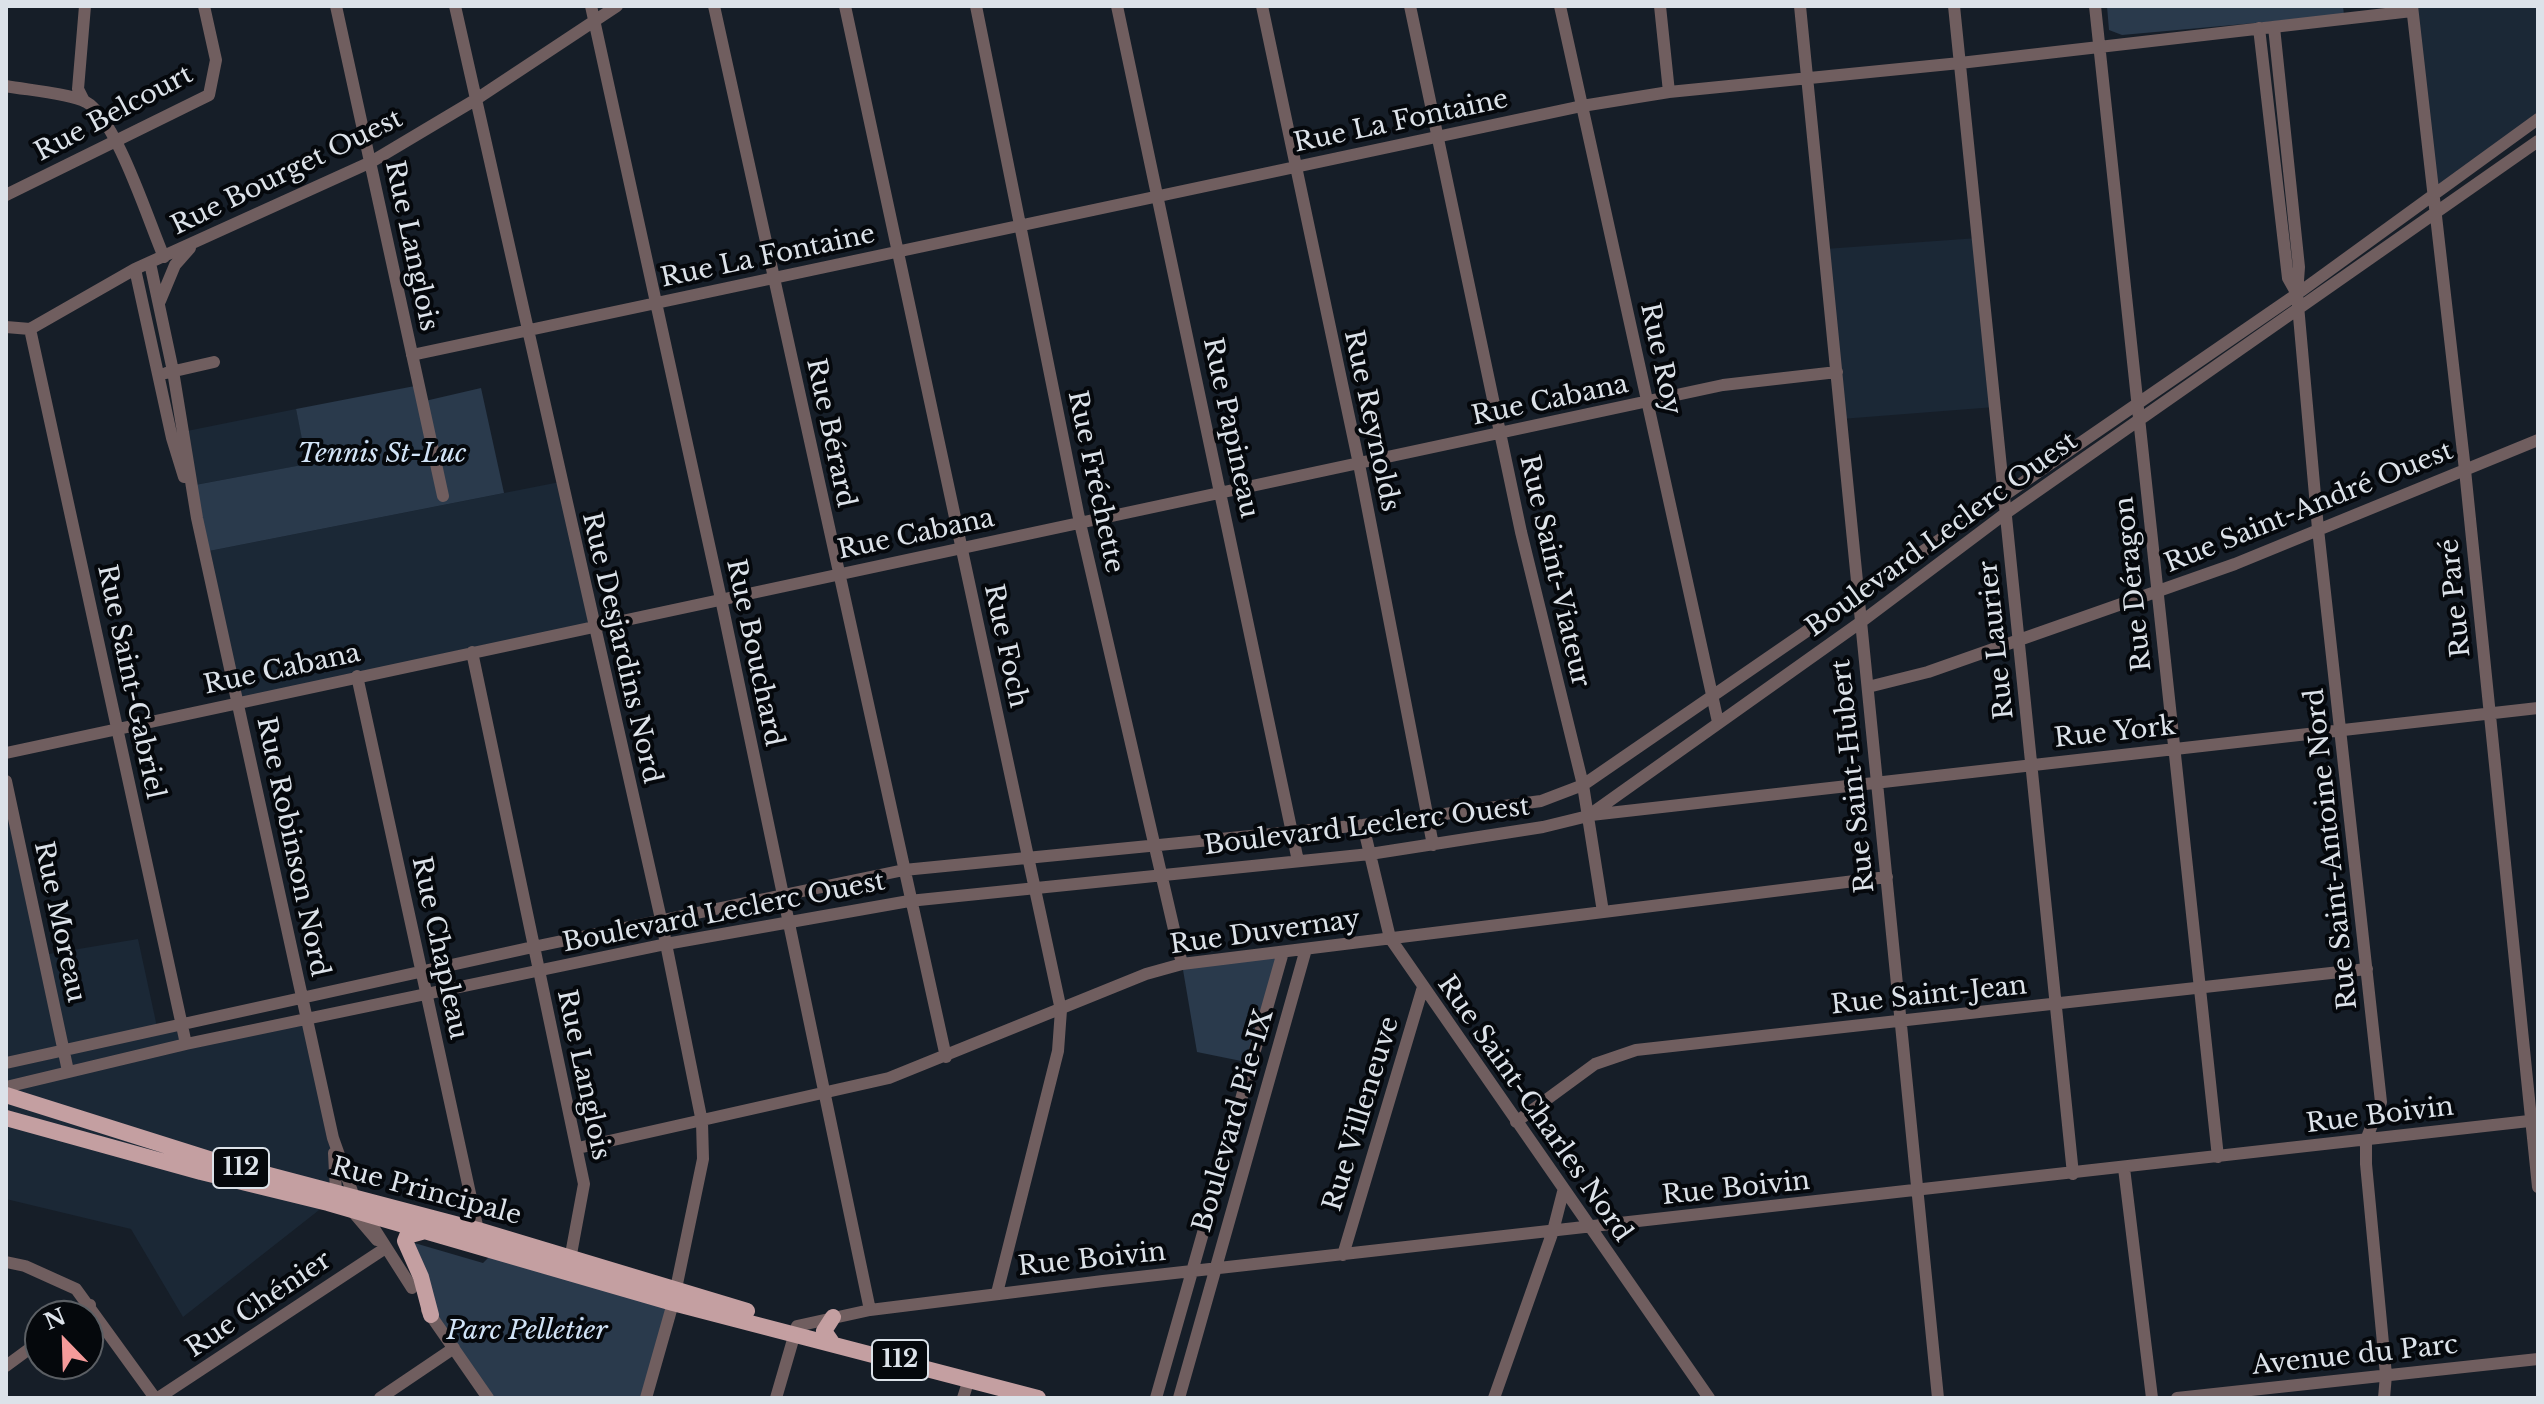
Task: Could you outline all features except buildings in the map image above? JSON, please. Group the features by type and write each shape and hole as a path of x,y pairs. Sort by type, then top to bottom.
{"main road":[{"name":"Rue Principale","path":"6,1095 212,1160 336,1192 357,1207 425,1231 569,1265 1038,1398"},
{"name":"Rue Principale","path":"6,1118 357,1207 478,1230 569,1265"},
{"path":"425,1231 407,1236 405,1241 421,1277 431,1315"},
{"path":"831,1341 824,1331 833,1317"}],"street":[{"path":"85,6 78,89 84,101 106,122 164,257"},
{"name":"Rue Belcourt","path":"6,195 209,95 216,60 204,6"},
{"name":"Rue Langlois","path":"336,6 443,496"},
{"name":"Rue Desjardins Nord","path":"455,6 661,919 702,1122 703,1159 674,1295 646,1398"},
{"name":"Rue Bourget Ouest","path":"30,329 135,269 371,162 475,100 592,12 617,6"},
{"name":"Rue Bérard","path":"714,6 909,901 946,1057"},
{"name":"Rue Foch","path":"845,6 1061,1010 1058,1051 997,1293"},
{"name":"Rue Fréchette","path":"976,6 1080,523 1152,846 1182,964"},
{"name":"Rue Papineau","path":"1117,6 1298,861"},
{"name":"Rue Reynolds","path":"1262,6 1359,464 1433,845"},
{"name":"Rue Saint-Viateur","path":"1410,6 1500,434 1583,785 1603,912"},
{"name":"Rue Roy","path":"1560,6 1718,722"},
{"path":"1660,6 1669,92"},
{"name":"Rue Saint-Hubert","path":"1800,6 1938,1398"},
{"name":"Rue Laurier","path":"1954,6 2073,1174"},
{"name":"Rue Déragon","path":"2095,6 2218,1157"},
{"name":"Rue La Fontaine","path":"412,355 1582,106 1669,92 1960,63 2412,8"},
{"name":"Rue Paré","path":"2412,8 2536,1121 2538,1187"},
{"name":"Rue Bouchard","path":"592,12 653,304 721,599 870,1310"},
{"name":"Rue Saint-Antoine Nord","path":"2274,27 2299,267 2297,294 2318,529 2381,1102 2366,1140 2386,1375 2384,1398"},
{"name":"Rue Saint-Antoine Nord","path":"2259,28 2288,278 2297,294"},
{"path":"6,86 84,101"},
{"name":"Boulevard Leclerc Ouest","path":"6,1063 661,919 904,870 1363,825 1541,801 1583,785 1712,697 2136,401 2297,294 2538,119"},
{"name":"Boulevard Leclerc Ouest","path":"6,1087 186,1044 666,944 909,901 1159,873 1370,854 1588,816 1861,622 2006,513 2538,141"},
{"path":"159,305 175,265 195,243"},
{"name":"Rue Robinson Nord","path":"150,263 173,371 197,518 237,702 333,1138 357,1207"},
{"name":"Rue Robinson Nord","path":"135,269 172,438 197,518"},
{"path":"6,327 30,329"},
{"name":"Rue Saint-Gabriel","path":"30,329 186,1044"},
{"path":"159,374 214,362"},
{"name":"Rue Cabana","path":"6,753 1723,385 1837,372"},
{"name":"Rue Saint-André Ouest","path":"1868,687 1928,672 2157,592 2538,440"},
{"name":"Rue Langlois","path":"472,652 584,1184 569,1265"},
{"name":"Rue Chapleau","path":"357,676 478,1230"},
{"name":"Rue York","path":"1588,816 2538,708"},
{"name":"Rue Moreau","path":"6,781 68,1071"},
{"path":"1637,781 1633,797 1635,802 1649,808"},
{"name":"Rue Saint-Charles Nord","path":"1363,825 1390,938 1563,1192 1709,1398"},
{"name":"Rue Duvernay","path":"578,1148 889,1078 1146,974 1182,964 1887,877"},
{"name":"Boulevard Pie-IX","path":"1179,1398 1306,949"},
{"name":"Boulevard Pie-IX","path":"1156,1398 1283,952"},
{"name":"Rue Saint-Jean","path":"1516,1122 1595,1064 1615,1054 2367,969"},
{"name":"Rue Villeneuve","path":"1343,1255 1423,987"},
{"path":"1256,1048 1276,1053"},
{"path":"1239,1106 1259,1113"},
{"name":"Rue Boivin","path":"795,1330 833,1317 870,1310 997,1293 2536,1121"},
{"name":"Rue Robinson Nord","path":"333,1138 336,1192"},
{"path":"2124,1168 2152,1398"},
{"path":"1217,1183 1238,1187"},
{"path":"1494,1398 1553,1231 1563,1192"},
{"path":"357,1207 488,1398"},
{"path":"357,1207 412,1288"},
{"name":"Rue Chénier","path":"157,1398 384,1249"},
{"path":"6,1262 25,1266 76,1289 86,1300"},
{"path":"104,1324 157,1398"},
{"path":"776,1398 795,1330"},
{"path":"380,1398 454,1348"},
{"path":"6,1366 24,1353"},
{"path":"1168,1357 1189,1363"},
{"name":"Avenue du Parc","path":"2177,1398 2243,1394 2538,1359"},
{"path":"963,1398 969,1379"}],"shaded area":[{"path":"2413,6 2538,6 2538,119 2431,197"},
{"path":"1978,238 1995,407 1841,419 1825,249"},
{"path":"296,409 308,464 195,485 187,431"},
{"path":"560,482 593,626 242,700 209,551"},
{"path":"6,781 43,955 138,939 157,1027 182,1023 186,1044 307,1019 333,1138 328,1203 183,1317 131,1229 6,1199"}],"green space":[{"path":"2107,6 2343,6 2344,15 2122,35 2109,30"},
{"name":"Tennis St-Luc","path":"420,385 425,401 481,388 504,493 209,551 195,485 307,464 296,409"},
{"path":"1283,952 1251,1063 1197,1052 1182,964"},
{"name":"Parc Pelletier","path":"411,1242 483,1263 492,1254 673,1303 646,1398 492,1398 416,1284"}]}
